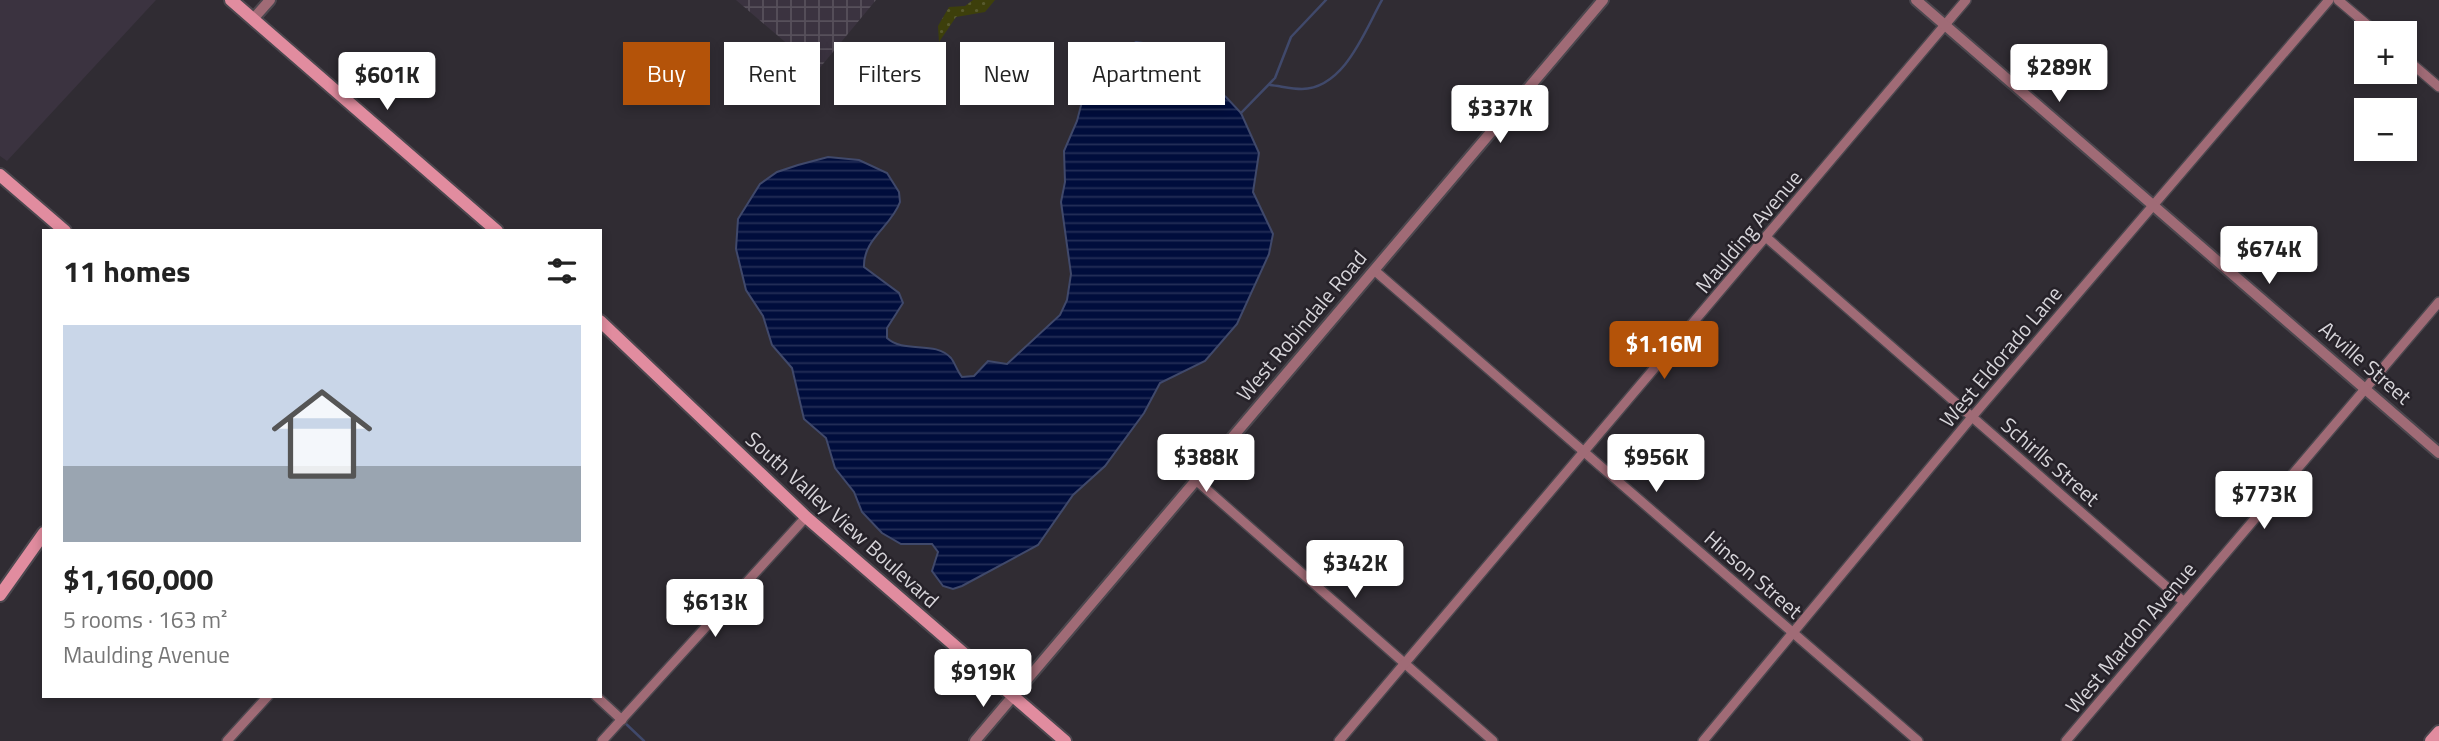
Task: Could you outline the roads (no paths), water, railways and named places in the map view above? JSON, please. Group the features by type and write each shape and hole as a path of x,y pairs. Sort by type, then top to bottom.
{"main road":[{"path":"231,0 495,229"},
{"path":"0,175 63,229"},
{"name":"South Valley View Boulevard","path":"603,328 806,517 1065,741"},
{"path":"0,595 42,536"},
{"path":"2431,741 2439,732"}],"street":[{"path":"254,18 270,0"},
{"name":"West Robindale Road","path":"975,741 1603,0"},
{"name":"Arville Street","path":"1916,0 2439,453"},
{"name":"Maulding Avenue","path":"1339,741 1966,0"},
{"name":"West Eldorado Lane","path":"1703,741 1972,417 2329,0"},
{"path":"2338,0 2363,21"},
{"path":"2417,68 2439,87"},
{"name":"Schirlls Street","path":"1767,238 2184,602"},
{"name":"Hinson Street","path":"1374,270 1918,741"},
{"name":"West Mardon Avenue","path":"2066,741 2439,302"},
{"path":"1197,481 1493,741"},
{"path":"602,741 806,517"},
{"path":"227,741 266,698"},
{"path":"598,698 622,720"}],"waterway":[{"path":"1241,113 1275,78 1291,37 1326,0"},
{"path":"1270,85 1302,89 1317,86 1330,79 1352,55 1382,0"},
{"path":"624,722 644,741"}]}
